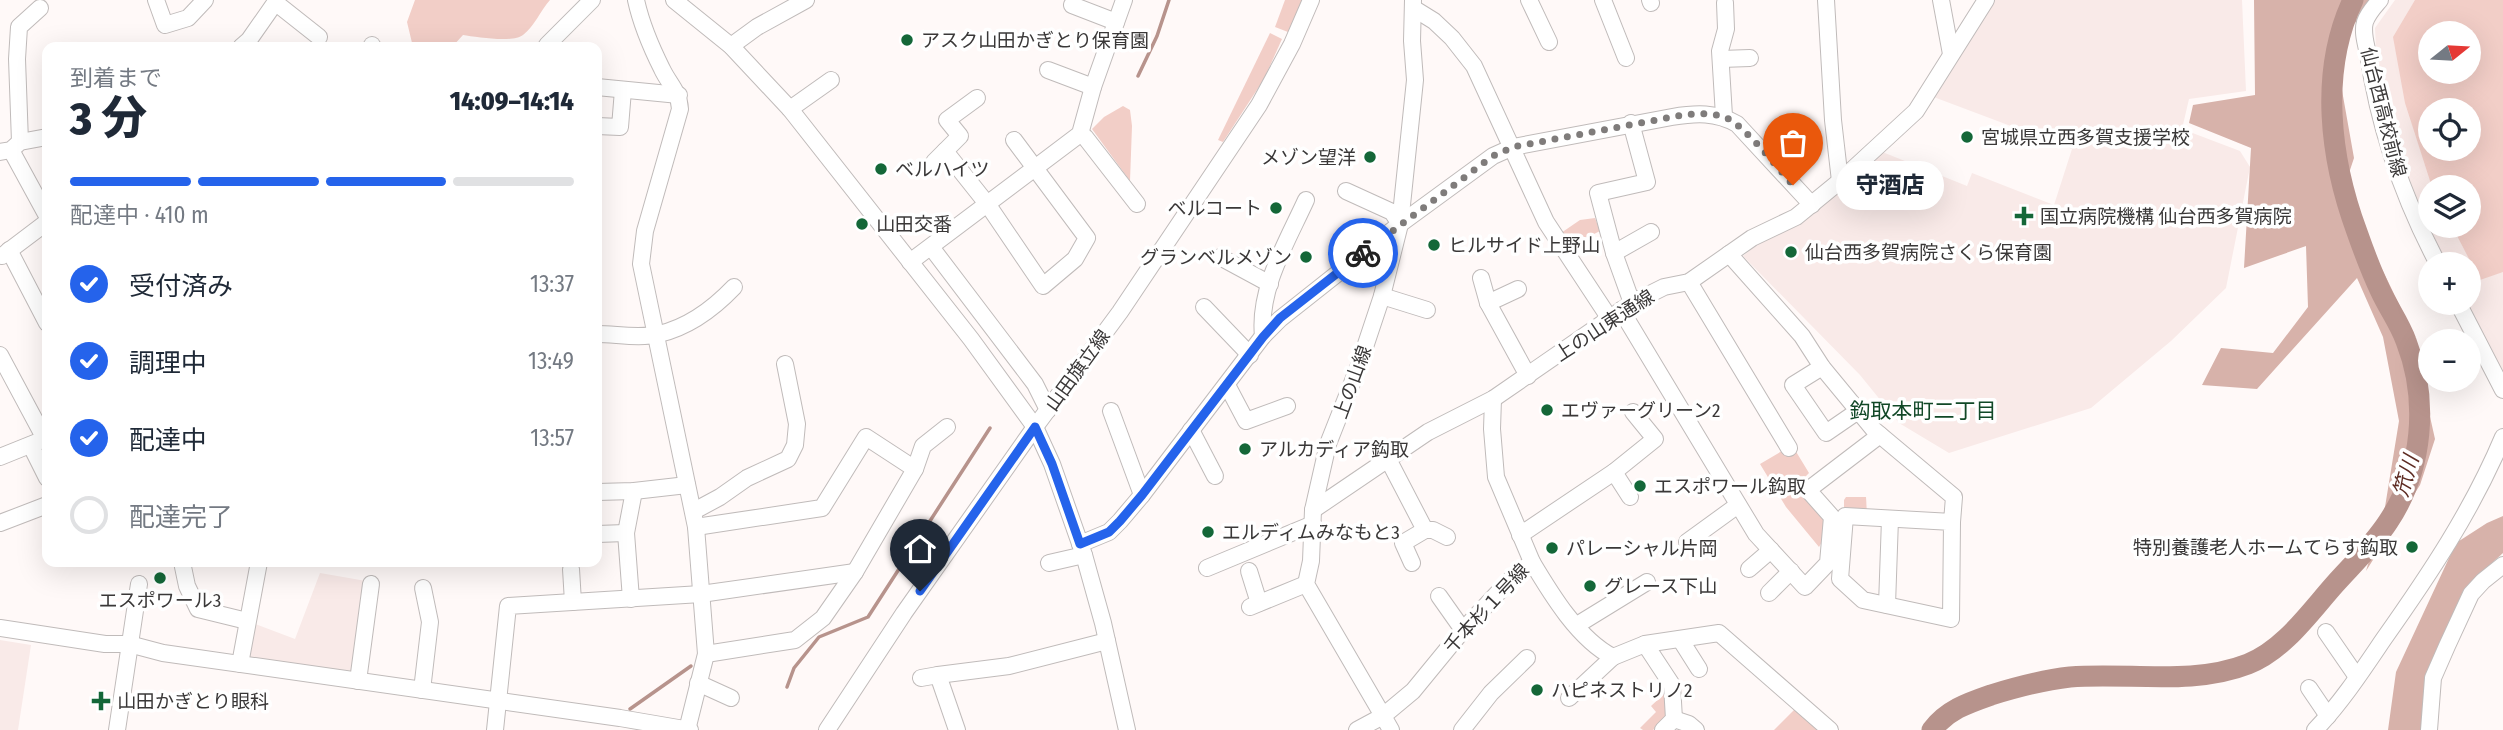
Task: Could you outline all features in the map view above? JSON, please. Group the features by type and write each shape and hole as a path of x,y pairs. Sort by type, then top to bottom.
{"street":[{"path":"156,0 165,25 188,18 205,0"},
{"path":"551,42 592,0"},
{"path":"0,628 106,644 129,644 163,653 498,700 688,730 706,654 695,519 641,264 645,231 680,109 679,95 663,71 636,0"},
{"path":"674,0 731,46 790,109 978,348 1035,427 1052,464 1082,549 1127,730"},
{"path":"731,46 757,27 806,0"},
{"path":"910,262 1080,134 1093,86 1124,0"},
{"name":"山田旗立線","path":"827,730 904,613 1120,312 1259,105 1292,44 1311,0"},
{"path":"1529,0 1549,42"},
{"path":"1603,0 1626,58"},
{"path":"1826,0 1840,181"},
{"path":"1941,0 1951,54"},
{"name":"上の山東通線","path":"1207,568 1313,517 1428,432 1493,399 1621,311 1664,287 1689,282 1752,238 1796,218 1916,111 1986,0"},
{"name":"仙台西高校前線","path":"2380,0 2365,20 2370,71 2395,170 2432,252"},
{"path":"251,42 276,1 319,37"},
{"path":"1724,116 1720,51 1726,29 1725,3"},
{"path":"1413,4 1452,38 1474,66 1546,222 1621,311 1756,534 1805,587 1828,563 1832,517 1808,490 1880,435"},
{"name":"上の山線","path":"1306,584 1311,561 1313,517 1328,443 1358,368 1382,296 1400,224 1415,80 1413,4"},
{"path":"1072,5 1116,22"},
{"path":"40,8 19,27 10,148 42,207"},
{"path":"1721,60 1750,58"},
{"path":"1048,70 1093,86"},
{"path":"790,109 831,80"},
{"path":"602,88 679,95"},
{"path":"602,126 620,127 623,90"},
{"path":"977,98 947,120 960,136 940,156 988,205 1043,286 1075,259 1087,238 1014,140"},
{"path":"1049,563 1082,549 1109,532 1142,495 1280,318 1400,224 1493,156 1513,147 1631,123 1696,113 1724,116 1737,124 1812,205"},
{"path":"1621,311 1614,253 1598,193 1647,182 1631,123"},
{"path":"1080,134 1137,204"},
{"path":"10,148 42,139"},
{"path":"1346,191 1392,212 1400,224"},
{"path":"1263,337 1261,318 1270,284 1306,200"},
{"path":"42,226 4,254 42,315"},
{"path":"1614,253 1651,232"},
{"path":"931,247 1035,384 1048,410"},
{"path":"1729,254 1802,336 1822,367 1880,435 1954,497 1951,619 1863,600 1840,579 1845,516 1952,522"},
{"path":"1220,257 1270,284"},
{"path":"1481,278 1488,303 1528,376"},
{"path":"1689,282 1789,447"},
{"path":"602,334 656,335 701,316 734,287"},
{"path":"1488,303 1518,289"},
{"path":"1382,296 1427,310"},
{"path":"1204,307 1250,355"},
{"path":"2464,315 2503,390"},
{"path":"0,355 41,441 0,457"},
{"path":"695,519 747,478 788,459 795,445 797,424 785,363"},
{"path":"1822,367 1793,385 1826,433 1858,411"},
{"path":"1227,385 1247,421 1287,406"},
{"name":"千本杉１号線","path":"1387,723 1463,630 1509,581 1532,562 1496,477 1492,429 1493,399"},
{"path":"1111,411 1142,495"},
{"path":"1520,534 1614,472 1655,439 1633,412"},
{"path":"706,654 795,640 823,618 855,572 915,469 923,446 947,427"},
{"path":"1191,430 1215,476"},
{"path":"695,519 822,508 866,437 915,469"},
{"path":"2315,730 2357,677 2436,565 2487,474 2503,437"},
{"path":"1388,459 1425,530"},
{"path":"1614,472 1630,497"},
{"path":"602,492 687,485"},
{"path":"631,599 626,533 634,491"},
{"path":"1687,542 1738,505"},
{"path":"0,523 42,507"},
{"path":"1888,605 1890,519"},
{"path":"1412,563 1403,543 1425,530 1433,530 1447,537"},
{"path":"602,534 626,533"},
{"path":"1749,569 1772,550"},
{"path":"1532,562 1550,593 1598,650 1613,657"},
{"path":"2429,730 2433,678 2447,646 2471,594 2503,565"},
{"path":"183,567 187,586 198,609 247,621"},
{"path":"240,664 258,567"},
{"path":"570,569 573,602"},
{"path":"1249,571 1255,605 1306,584 1387,723 1357,730"},
{"path":"1769,593 1791,571"},
{"path":"495,730 508,606 701,594 855,572"},
{"path":"1577,625 1647,582"},
{"path":"117,730 139,584"},
{"path":"358,681 371,584"},
{"path":"422,690 430,622 423,589"},
{"path":"1439,596 1463,630"},
{"path":"2326,632 2357,677"},
{"path":"1569,698 1613,657 1645,644 1718,633 1830,730"},
{"path":"1680,639 1699,669"},
{"path":"921,678 1009,666 1107,641"},
{"path":"1645,644 1672,685 1668,725 1689,724 1696,730"},
{"path":"1462,730 1491,693 1527,658"},
{"path":"938,675 957,730"},
{"path":"698,683 731,698"},
{"path":"2309,688 2328,716"}],"shaded area":[{"path":"415,0 550,0 531,28 523,35 511,39 463,35 457,42 412,42 407,22"},
{"path":"1285,0 1303,0 1288,32 1275,27"},
{"name":"国立病院機構 仙台西多賀病院","path":"1994,0 2242,0 2246,91 2189,99 2182,129 2240,151 2250,167 2226,288 2171,341 2091,408 1949,453 1899,423 1860,375 1743,256 1761,241 1793,227 1828,201 1880,151 1967,186 1972,173 2054,205 2072,149 1931,96"},
{"path":"2254,0 2372,0 2355,23 2332,34 2354,158 2341,197 2383,271 2410,327 2418,363 2418,392 2425,392 2435,439 2420,485 2366,571 2385,507 2399,421 2383,337 2357,278 2257,389 2202,385 2221,348 2273,353 2308,307 2306,246 2244,268 2251,148 2189,123 2193,105 2255,95"},
{"path":"2395,0 2503,0 2503,374 2472,315 2481,315 2481,252 2441,252 2433,238 2481,238 2481,175 2418,175 2418,205 2396,146 2377,69 2375,28"},
{"path":"2415,0 2503,0 2503,272 2481,280 2481,252 2465,252 2458,238 2481,238 2481,175 2428,175 2424,161 2481,161 2481,98 2418,98 2418,143 2405,103 2393,37"},
{"path":"1270,33 1282,39 1264,79 1223,142 1218,140"},
{"path":"1123,106 1130,110 1132,126 1130,181 1092,129 1104,117"},
{"path":"1595,218 1600,231 1568,247 1561,233 1580,220"},
{"path":"1792,445 1809,473 1799,483 1827,517 1819,547 1786,507 1760,464"},
{"path":"1846,497 1866,497 1867,514 1844,515"},
{"path":"2503,516 2503,553 2472,581 2451,618 2429,675 2424,730 2388,730 2396,672 2456,543"},
{"path":"320,573 366,581 352,671 246,660 253,623 295,639"},
{"path":"0,640 31,645 18,730 0,730"},
{"path":"1664,694 1668,715 1653,730 1643,730 1640,728 1656,712 1651,706"},
{"path":"1798,706 1826,730 1774,730"}],"waterway":[{"path":"1138,76 1157,36 1169,0"},
{"name":"笊川","path":"1932,730 1944,717 1966,704 2040,682 2092,676 2205,675 2227,671 2261,658 2285,640 2306,618 2376,539 2400,502 2409,480 2419,434 2418,387 2404,335 2368,262 2348,204 2340,175 2332,116 2335,56 2353,0"},
{"path":"787,687 794,668 819,637 868,617 990,428"},
{"path":"630,709 691,666"}],"way so far":[{"path":"1363,253 1493,156 1527,143 1631,123 1696,113 1724,116 1737,124 1793,185"}],"place":[{"name":"アスク山田かぎとり保育園","path":"907,40"},
{"name":"宮城県立西多賀支援学校","path":"1967,137"},
{"name":"メゾン望洋","path":"1370,157"},
{"name":"ベルハイツ","path":"881,169"},
{"name":"守酒店","path":"1793,185"},
{"name":"ベルコート","path":"1276,208"},
{"name":"国立病院機構 仙台西多賀病院","path":"2024,216"},
{"name":"山田交番","path":"862,224"},
{"name":"ヒルサイド上野山","path":"1434,245"},
{"name":"仙台西多賀病院さくら保育園","path":"1791,252"},
{"name":"グランベルメゾン","path":"1306,257"},
{"name":"エヴァーグリーン2","path":"1547,410"},
{"name":"アルカディア鈎取","path":"1245,449"},
{"name":"エスポワール鈎取","path":"1640,486"},
{"name":"エルディムみなもと3","path":"1208,532"},
{"name":"特別養護老人ホームてらす鈎取","path":"2412,547"},
{"name":"パレーシャル片岡","path":"1552,548"},
{"name":"エスポワール3","path":"160,578"},
{"name":"グレース下山","path":"1590,586"},
{"name":"ハピネストリノ2","path":"1537,690"},
{"name":"山田かぎとり眼科","path":"101,701"}],"district":[{"name":"鈎取本町二丁目","path":"1923,411"}],"route":[{"path":"920,591 1035,427 1052,464 1080,544 1109,532 1142,495 1280,318 1363,253"}]}
